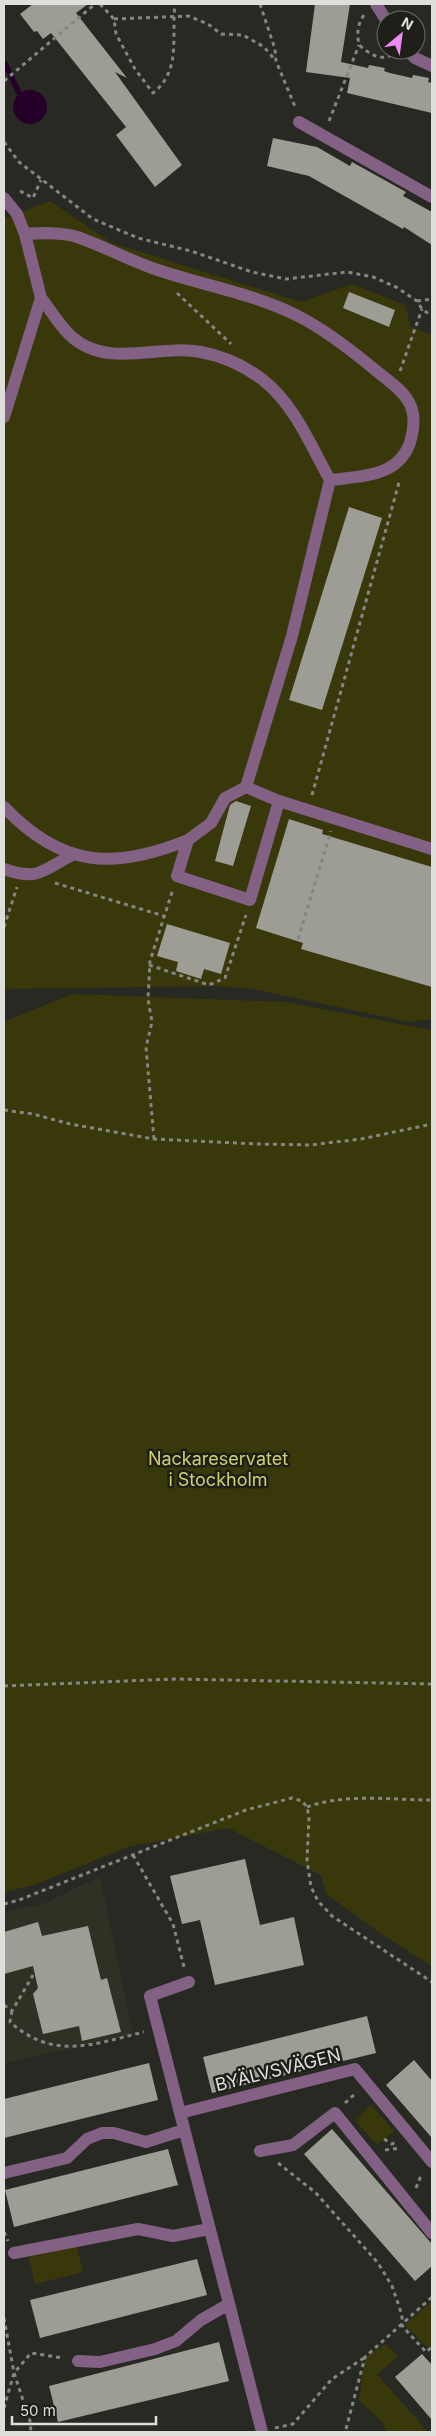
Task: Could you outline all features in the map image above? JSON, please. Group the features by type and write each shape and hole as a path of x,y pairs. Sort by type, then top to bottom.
{"street":[{"path":"419,60 432,66"},
{"path":"299,122 432,197"},
{"path":"4,198 17,214 25,234 42,298 72,337 94,350 128,354 164,351 199,352 232,361 262,380 286,403 330,480 292,636 246,787 224,798 210,823 188,840 136,858 106,860 72,855 42,840 4,807"},
{"path":"25,234 51,233 74,236 155,269 271,304 296,315 321,330 394,385 410,400 416,422 408,449 390,469 366,476 330,480"},
{"path":"4,417 42,298"},
{"path":"246,787 279,801 432,849"},
{"path":"188,840 177,876 250,900 279,801"},
{"path":"4,869 27,876 72,855"},
{"path":"189,1982 150,1996 262,2432"},
{"name":"BYÄLVSVÄGEN","path":"180,2113 355,2069 430,2159"},
{"path":"263,2150 293,2145 334,2113 432,2233"},
{"path":"4,2173 67,2158 87,2139 102,2133 114,2133 146,2142 184,2130"},
{"path":"14,2253 138,2229 173,2236 209,2229"},
{"path":"78,2360 100,2362 155,2349 176,2341 206,2317 229,2304"}],"path":[{"path":"4,80 95,4"},
{"path":"100,4 114,19 116,34 135,69 153,93 166,81 171,68 174,55 175,4"},
{"path":"260,4 275,49 276,61"},
{"path":"323,135 359,45 357,32 360,20 376,5"},
{"path":"114,19 188,16 208,24 221,34 243,35 264,47 276,61 294,102 299,122"},
{"path":"359,45 373,56 376,56"},
{"path":"4,142 19,162 93,219 138,238 191,252 252,272 286,279 347,272 373,277 396,287 417,301 422,309 432,316"},
{"path":"18,190 33,198 41,180"},
{"path":"176,292 237,350"},
{"path":"417,301 432,299"},
{"path":"394,385 422,309"},
{"path":"308,810 401,477"},
{"path":"298,939 335,819"},
{"path":"4,926 27,876 164,916"},
{"path":"154,1138 146,1047 152,1022 148,999 150,965 177,876"},
{"path":"150,965 209,985 225,978 250,900"},
{"path":"4,1110 33,1114 70,1124 154,1138 310,1145 362,1139 432,1124"},
{"path":"4,1686 175,1679 432,1684"},
{"path":"4,1904 19,1900 246,1810 292,1798 302,1801 307,1807 309,1817 306,1860 311,1887 318,1901 332,1916 432,1982"},
{"path":"307,1807 316,1803 350,1800 432,1800"},
{"path":"133,1855 173,1924 189,1982"},
{"path":"33,1975 12,2011 10,2022 22,2032 45,2044 78,2047 158,2029"},
{"path":"4,2005 12,2011"},
{"path":"263,2150 316,2193 378,2263 392,2286 402,2314 402,2325 426,2352 432,2347"},
{"path":"410,2205 430,2159"},
{"path":"262,2432 293,2424 332,2378 365,2357 432,2298"},
{"path":"4,2318 14,2373 30,2421 31,2432"},
{"path":"4,2408 14,2373 31,2352 78,2360"},
{"path":"346,2429 365,2357"}],"shaded area":[{"path":"30,90 37,91 42,95 46,100 46,114 42,119 37,123 30,124 23,123 18,119 14,114 13,107 14,100 18,95 23,91"},
{"path":"100,1877 133,2035 4,2063 4,1912 44,1903"}],"green space":[{"path":"50,201 112,243 301,302 352,284 405,305 411,327 432,335 432,1019 409,1022 253,989 216,986 4,989 4,219"},
{"name":"Nackareservatet i Stockholm","path":"72,994 286,1002 432,1030 432,1966 387,1938 326,1894 321,1875 228,1828 127,1847 34,1885 4,1892 4,1022"},
{"path":"371,2105 394,2131 377,2145 355,2120"},
{"path":"75,2240 83,2272 35,2284 27,2251"},
{"path":"432,2301 432,2344 428,2348 405,2325"},
{"path":"386,2344 398,2357 377,2374 428,2432 387,2432 380,2420 359,2400 365,2357"}],"building":[{"path":"33,4 88,4 76,13 127,78 115,72 182,165 155,187 116,135 126,127 51,33 43,39 37,31 34,32 20,14"},
{"path":"315,4 350,4 341,62 368,68 369,65 385,68 384,71 412,78 413,75 429,78 428,82 432,83 432,113 347,93 350,78 306,72"},
{"path":"273,138 317,147 350,166 352,162 406,192 403,196 432,212 432,245 404,227 403,229 309,176 267,166"},
{"path":"349,292 395,310 389,327 343,308"},
{"path":"349,507 382,518 322,710 289,700"},
{"path":"236,801 251,806 233,866 215,861 230,805"},
{"path":"289,819 323,830 322,834 432,867 432,987 301,949 303,943 256,928"},
{"path":"167,924 230,943 221,974 204,969 201,979 176,971 178,962 157,956"},
{"path":"245,1859 260,1925 294,1917 304,1965 215,1985 200,1920 182,1924 170,1876"},
{"path":"38,1922 42,1936 88,1926 101,1980 107,1978 121,2032 82,2041 79,2026 43,2034 33,1994 38,1988 33,1966 4,1974 4,1932"},
{"path":"367,2016 376,2053 212,2093 203,2057"},
{"path":"414,2060 432,2081 432,2138 386,2085"},
{"path":"149,2063 158,2100 4,2138 4,2099"},
{"path":"332,2129 432,2244 432,2266 415,2281 304,2154"},
{"path":"168,2149 178,2185 14,2227 5,2190"},
{"path":"197,2259 207,2295 40,2338 30,2300"},
{"path":"219,2342 229,2381 58,2422 49,2386"},
{"path":"422,2354 432,2365 432,2420 395,2377"}],"waterway":[{"path":"5,63 19,93"}]}
